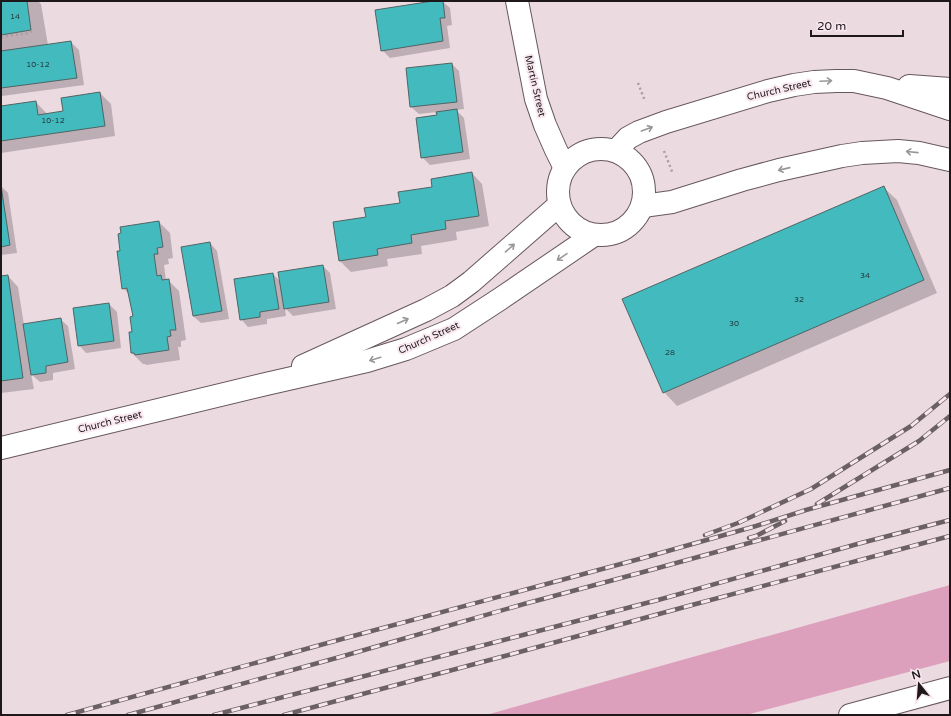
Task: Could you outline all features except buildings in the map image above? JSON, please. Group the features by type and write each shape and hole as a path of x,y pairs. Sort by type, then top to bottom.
{"main road":[{"name":"Martin Street","path":"517,1 536,99 547,129 565,168"},
{"name":"Church Street","path":"616,151 628,138 639,132 666,122 794,85 821,81 854,81 887,88 950,109"},
{"path":"854,81 950,89"},
{"path":"602,149 616,151 626,156 641,173 644,183 645,194 643,206 637,218 628,227 616,234 602,236 594,235 575,228 565,218 559,205 557,192 560,179 565,168 575,158 588,151 602,149"},
{"path":"643,206 672,202 779,170 862,153 898,151 919,153 950,160"},
{"name":"Church Street","path":"266,384 420,313 452,296 471,282 559,205"},
{"name":"Church Street","path":"1,448 367,361 406,350 454,329 594,235"},
{"path":"850,715 950,688"}],"path":[{"path":"1,37 29,33 35,30"}],"shaded area":[{"path":"950,585 950,661 746,715 486,715"}],"railway":[{"path":"705,535 738,523 811,489 911,426 950,394"},
{"path":"817,504 919,441 950,416"},
{"path":"67,715 643,558 756,526 806,510 950,470"},
{"path":"128,715 340,657 524,604 950,488"},
{"path":"214,715 658,600 861,543 950,520"},
{"path":"749,538 785,521"},
{"path":"284,715 950,536"}]}
